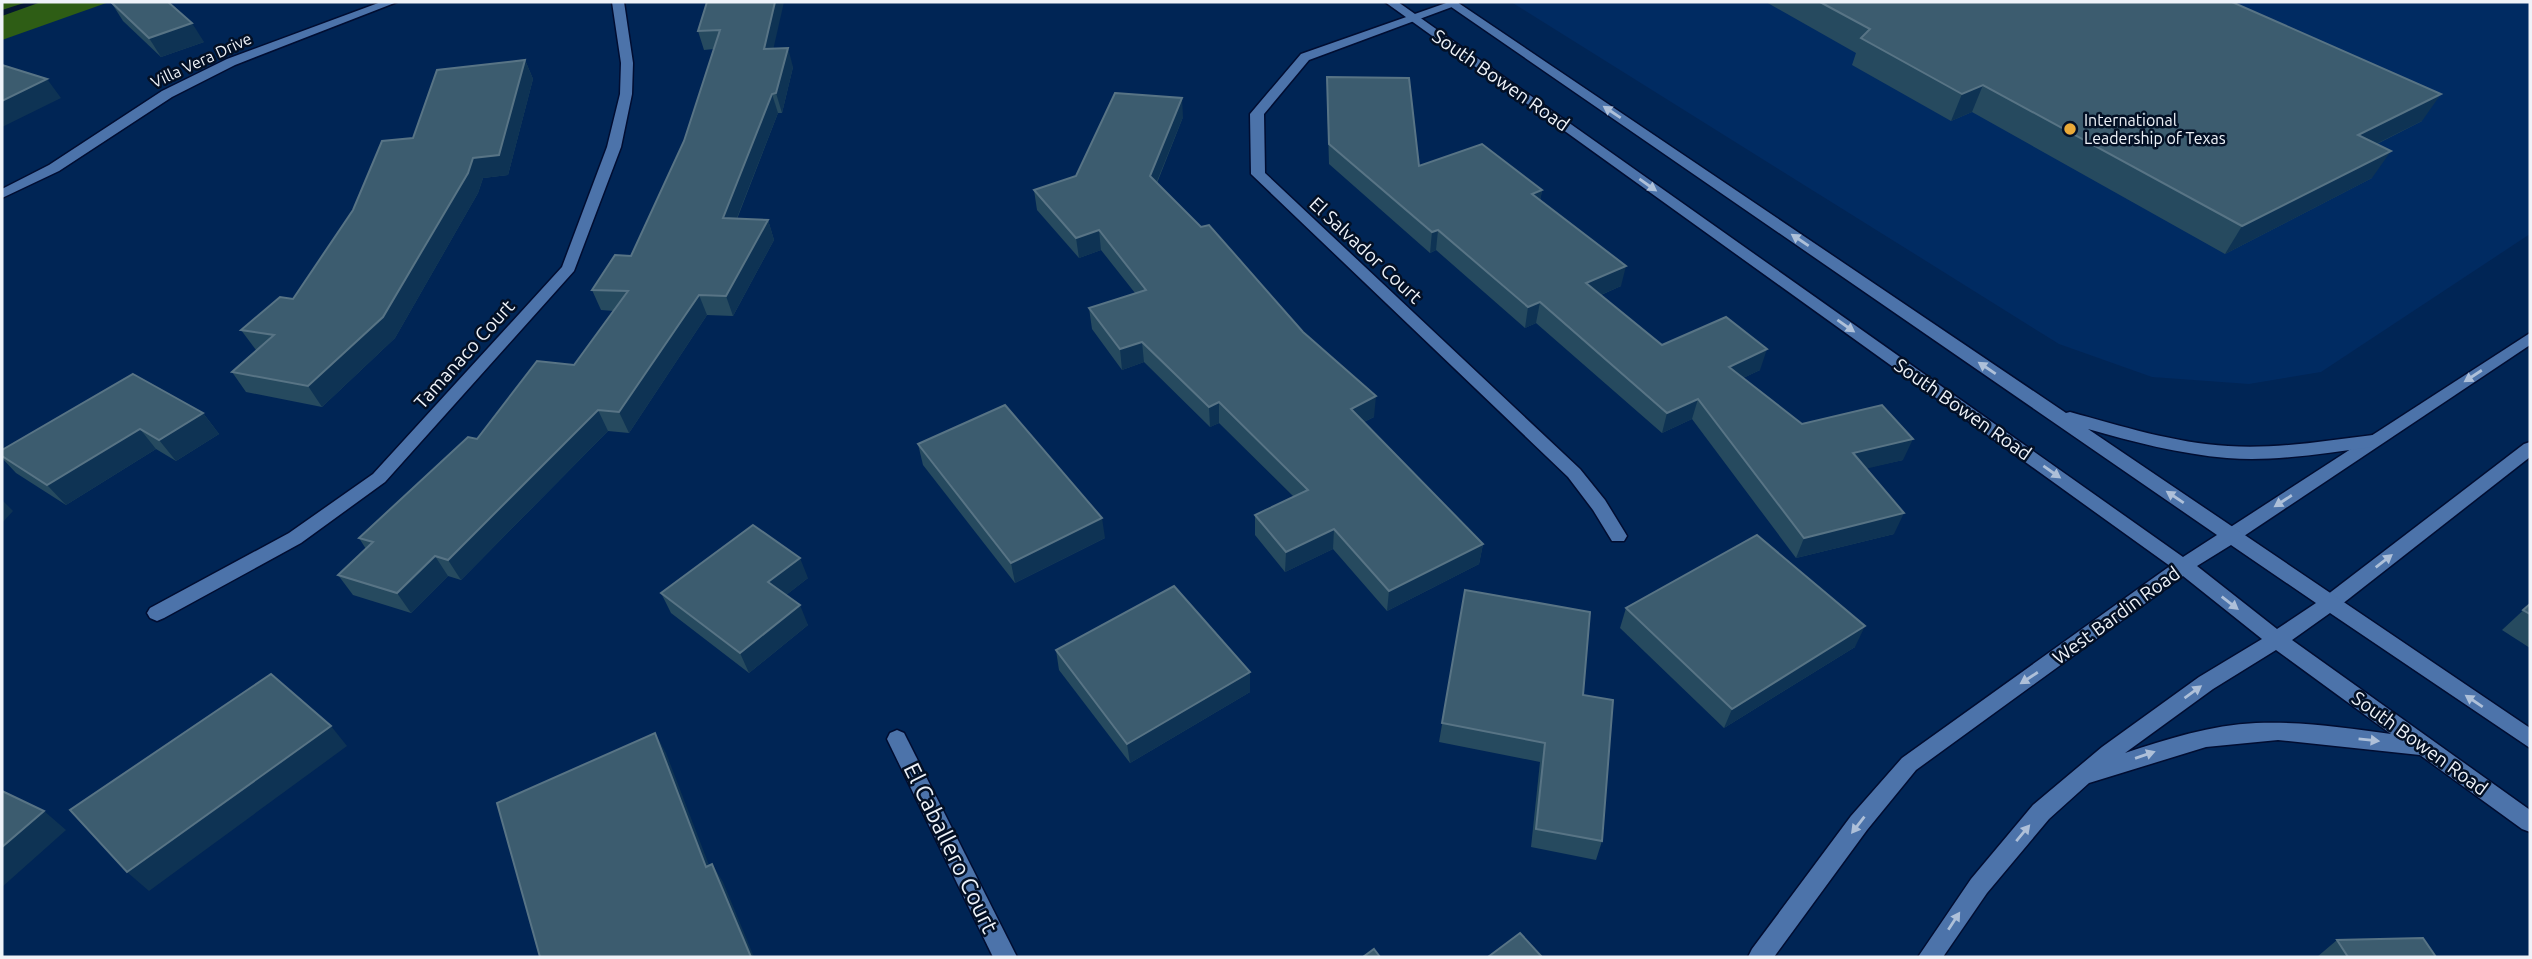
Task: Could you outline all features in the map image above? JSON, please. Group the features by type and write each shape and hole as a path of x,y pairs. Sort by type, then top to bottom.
{"main road":[{"name":"Villa Vera Drive","path":"2,194 54,168 167,94 231,62 391,2"},
{"name":"Tamanaco Court","path":"157,613 295,538 379,478 569,268 614,147 626,94 627,63 618,2"},
{"name":"South Bowen Road","path":"1391,2 2183,566 2277,640 2530,822"},
{"name":"South Bowen Road","path":"1452,3 2530,739"},
{"name":"El Salvador Court","path":"1452,3 1305,57 1257,114 1258,174 1574,473 1599,505 1618,536"},
{"name":"West Bardin Road","path":"1760,957 1859,823 1909,764 2183,566 2530,338"},
{"path":"2039,404 2077,421 2142,439 2227,452 2294,451 2373,441"},
{"path":"1930,957 1979,886 2040,812 2109,753 2206,682 2277,640 2330,603 2530,448"},
{"path":"2080,778 2164,749 2220,736 2277,731 2425,746"},
{"name":"El Caballero Court","path":"897,739 1005,957"}],"shaded area":[{"path":"1511,2 2530,2 2530,234 2321,372 2249,384 2152,377 2059,344"}],"green space":[{"path":"2,2 109,2 2,40"}],"building":[{"path":"111,2 168,2 192,23 149,38"},
{"path":"707,2 775,2 764,49 788,48 776,93 772,94 723,218 768,220 726,296 699,295 619,412 598,410 448,560 435,556 397,593 338,575 373,542 359,538 468,437 477,439 537,361 574,365 628,291 592,290 615,255 631,256 684,141 720,30 698,31"},
{"name":"International Leadership of Texas","path":"1820,2 2232,2 2441,94 2358,135 2391,151 2242,226 1983,85 1962,94 1861,38 1870,29"},
{"path":"525,60 499,155 473,158 468,173 383,317 308,386 232,372 274,335 241,330 280,297 293,299 353,210 382,141 413,138 437,70"},
{"path":"2,65 47,79 2,101"},
{"path":"1327,77 1409,78 1419,166 1482,144 1542,190 1532,194 1626,266 1586,283 1662,345 1726,317 1767,349 1729,367 1802,424 1882,405 1913,439 1853,453 1904,513 1804,538 1698,399 1667,413 1540,302 1528,307 1438,230 1432,232 1329,144"},
{"path":"1115,93 1182,98 1150,176 1201,227 1209,225 1303,332 1376,396 1351,409 1483,544 1389,591 1334,529 1286,552 1255,515 1308,490 1219,402 1209,407 1142,342 1120,349 1089,308 1146,290 1099,230 1076,238 1034,190 1076,176"},
{"path":"133,374 203,413 159,440 140,429 47,485 2,456 2,450"},
{"path":"1005,405 1102,518 1011,563 918,444"},
{"path":"753,525 800,558 768,582 800,605 740,653 661,593"},
{"path":"1757,535 1865,626 1732,709 1626,608"},
{"path":"1174,586 1250,672 1127,744 1056,650"},
{"path":"1465,590 1590,612 1583,695 1613,700 1602,841 1536,829 1545,743 1442,723"},
{"path":"2530,604 2530,614 2523,610"},
{"path":"271,674 331,726 127,872 70,810"},
{"path":"655,733 706,867 712,864 751,957 540,957 497,803"},
{"path":"2,791 44,811 2,847"},
{"path":"1520,933 1542,957 1488,957"},
{"path":"2423,938 2436,957 2348,957 2337,940"},
{"path":"1374,949 1380,957 1363,957"}],"waterway":[{"path":"2,13 36,2"}],"place":[{"name":"International Leadership of Texas","path":"2070,129"}]}
